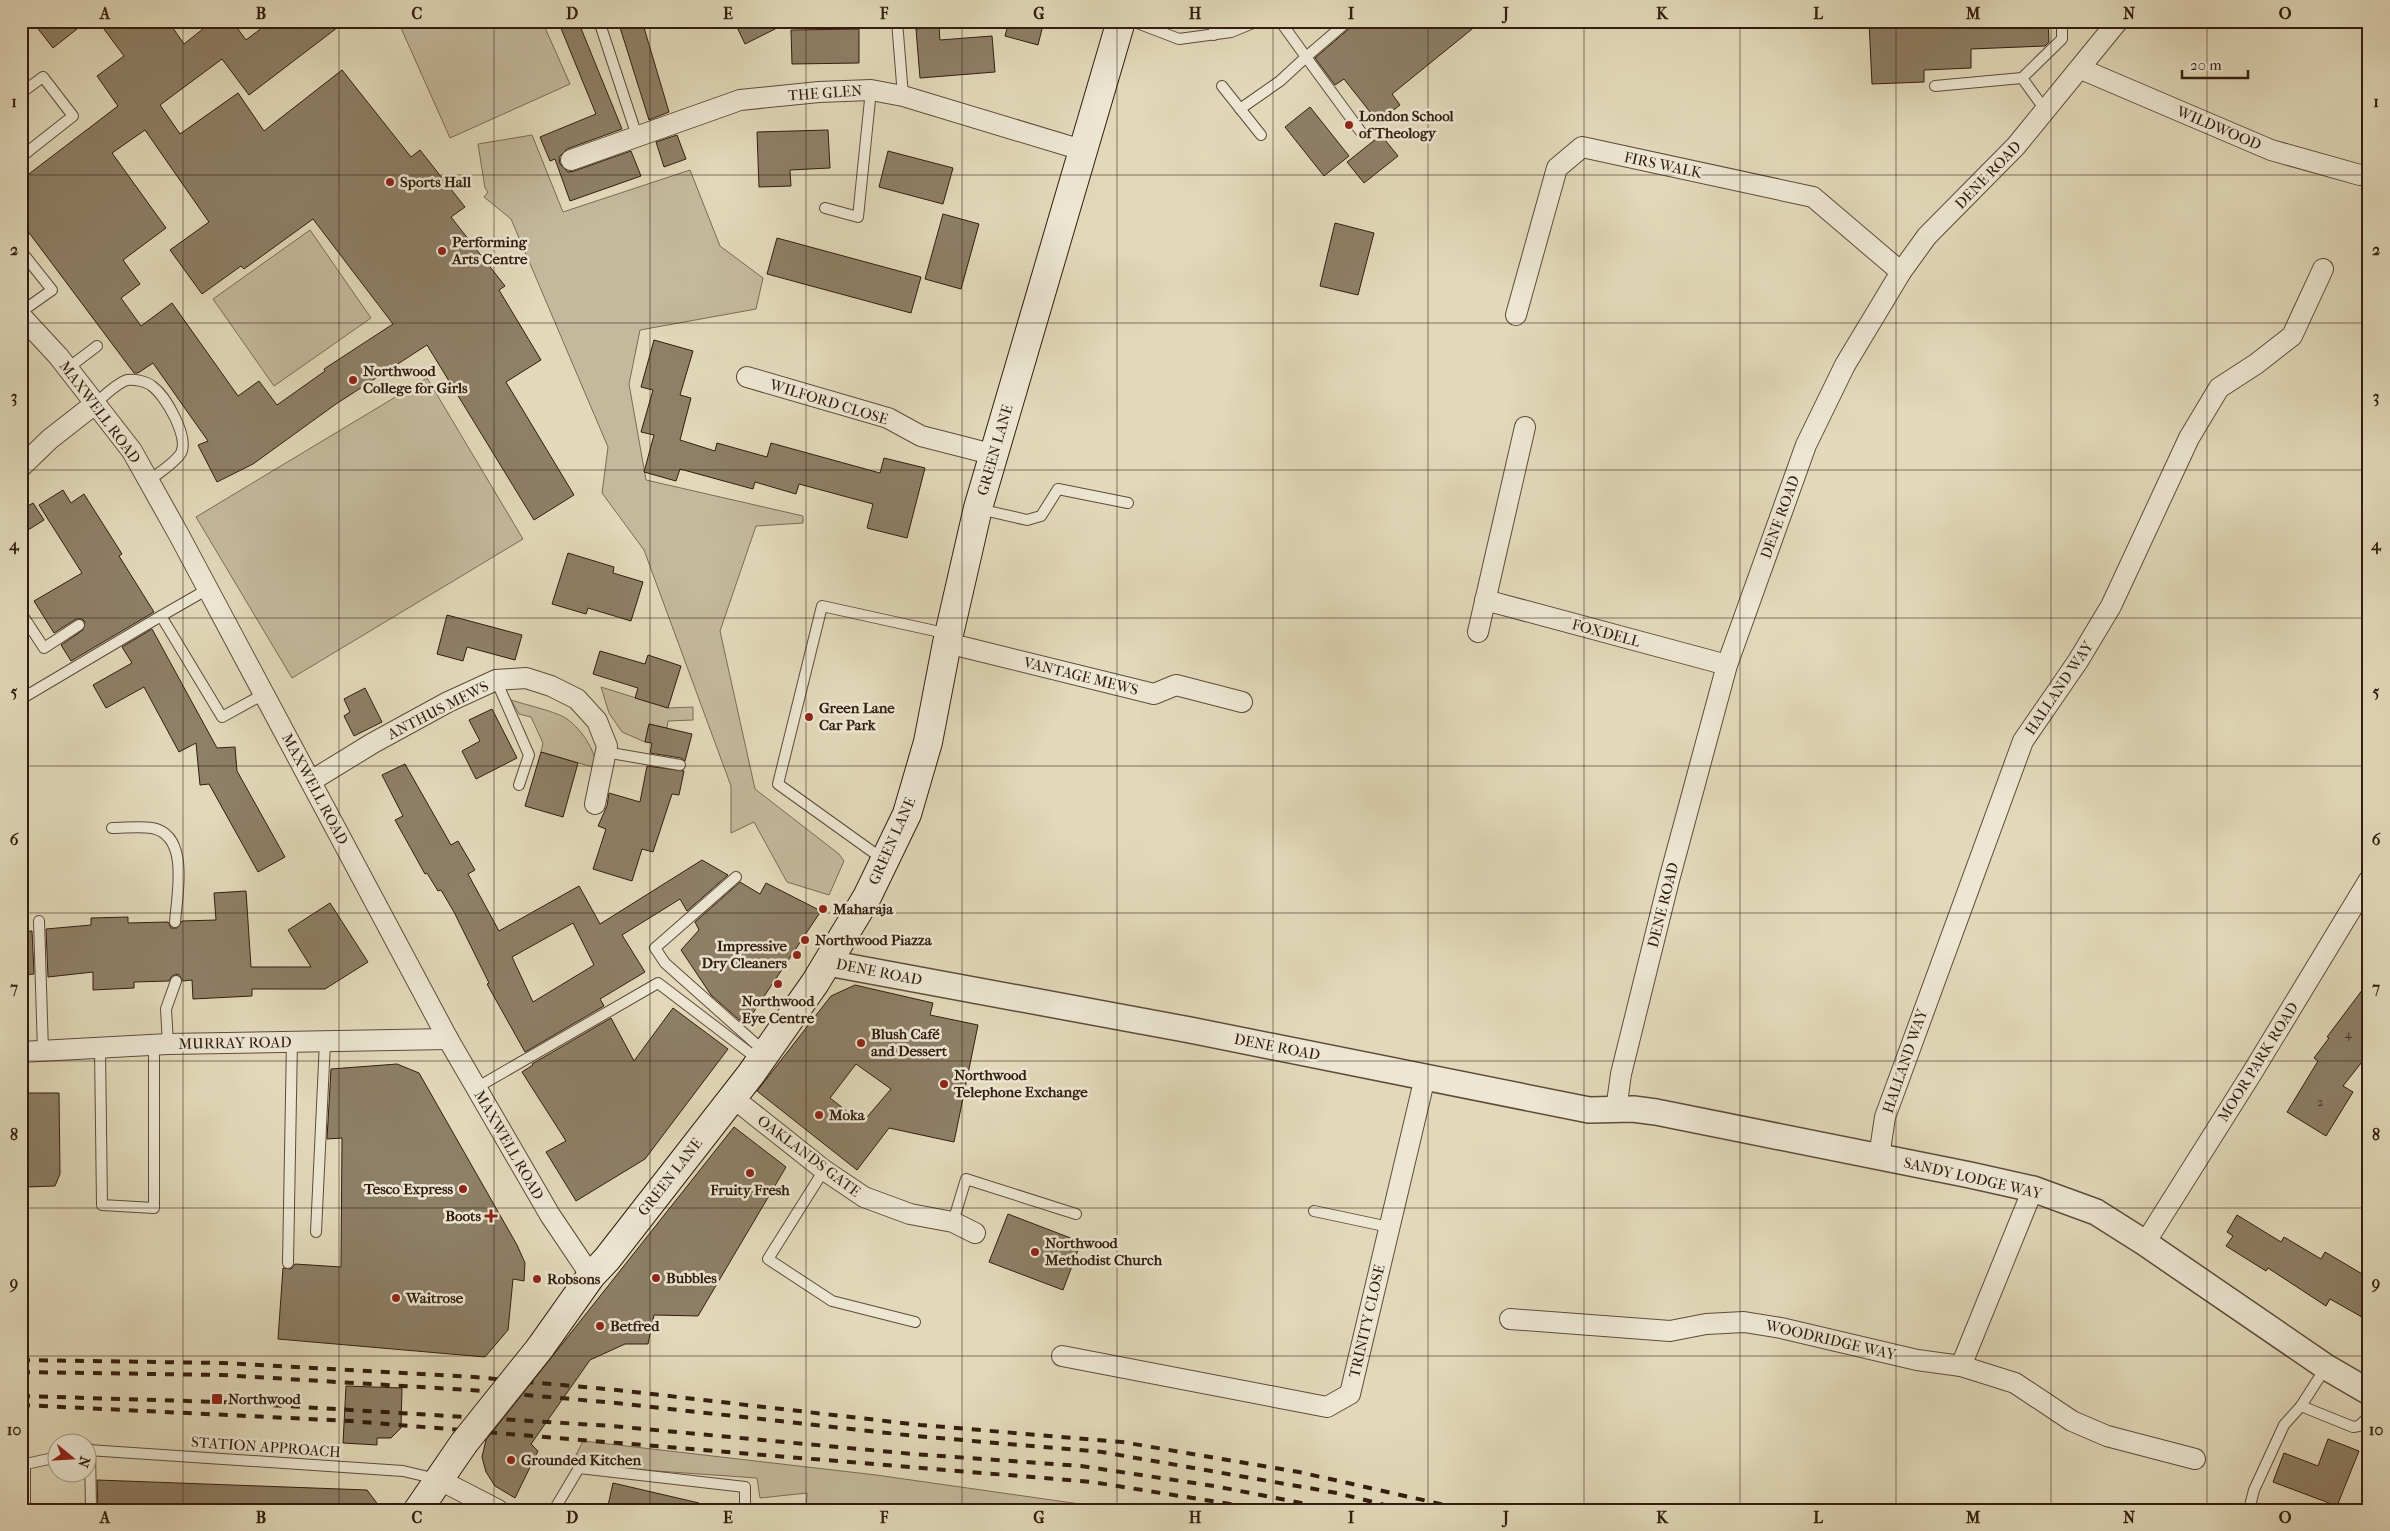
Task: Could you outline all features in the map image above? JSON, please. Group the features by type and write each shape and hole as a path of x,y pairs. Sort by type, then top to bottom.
{"main road":[{"name":"GREEN LANE","path":"418,1510 464,1443 540,1348 591,1276 607,1260 763,1057 828,963 867,897 907,814 928,742 948,639 978,508 1121,21"}],"street":[{"name":"DENE ROAD","path":"828,963 1190,1030 1589,1110 1616,1110 1621,1074 1664,898 1727,665 1806,445 1845,366 1900,272 1927,236 2016,146 2081,69 2118,21"},
{"name":"WILDWOOD","path":"2081,69 2271,150 2360,175"},
{"name":"THE GLEN","path":"571,160 740,100 819,92 871,90 903,96 1082,150"},
{"name":"FIRS WALK","path":"1516,315 1557,168 1582,147 1813,197 1900,272"},
{"name":"HALLAND WAY","path":"1880,1157 1884,1117 2024,742 2078,661 2111,606 2190,438 2219,388 2256,364 2292,336 2323,269"},
{"name":"MAXWELL ROAD","path":"21,314 68,368 132,450 448,1039 550,1215 591,1276"},
{"name":"WILFORD CLOSE","path":"747,377 888,418 921,436 994,455"},
{"path":"21,467 50,438 96,403"},
{"path":"1478,632 1525,427"},
{"name":"FOXDELL","path":"1486,600 1727,665"},
{"name":"VANTAGE MEWS","path":"948,639 1154,694 1176,685 1242,702"},
{"name":"ANTHUS MEWS","path":"311,781 381,738 448,702 496,680 526,678 551,686 577,699 597,721 607,746 595,804"},
{"name":"MOOR PARK ROAD","path":"2145,1243 2252,1073 2369,880"},
{"name":"MURRAY ROAD","path":"21,1052 292,1041 448,1039"},
{"name":"TRINITY CLOSE","path":"1062,1356 1327,1407 1350,1394 1424,1077"},
{"name":"OAKLANDS GATE","path":"732,1097 824,1170 864,1197 910,1214 953,1222 975,1233"},
{"name":"SANDY LODGE WAY","path":"1616,1110 1633,1109 1656,1112 1880,1157 2033,1190 2096,1212 2145,1243 2326,1367 2369,1392"},
{"path":"1961,1366 2033,1190"},
{"name":"WOODRIDGE WAY","path":"1510,1319 1670,1331 1706,1324 1744,1322 1782,1328 1917,1360 1961,1366 2015,1383 2072,1421 2107,1436 2195,1459"},
{"path":"438,1479 498,1510"}],"lane":[{"path":"600,21 637,136"},
{"path":"897,21 903,96"},
{"path":"1132,21 1179,39 1231,32 1258,21"},
{"path":"1214,21 1214,35"},
{"path":"1280,21 1361,132"},
{"path":"1240,109 1280,81 1348,21"},
{"path":"1935,86 2022,78 2062,39 2062,21"},
{"path":"21,93 43,77 73,116 21,158"},
{"path":"2022,78 2046,111"},
{"path":"1222,86 1261,135"},
{"path":"825,208 858,217 871,90"},
{"path":"21,250 52,290 21,314"},
{"path":"68,368 97,346"},
{"path":"96,403 126,380 140,380 152,386 169,407 182,432 184,446 180,455 149,481"},
{"path":"978,508 1027,520 1041,516 1058,489 1128,503"},
{"path":"21,699 208,589"},
{"path":"884,861 778,784 822,606 912,626 948,639"},
{"path":"21,613 44,648 79,625"},
{"path":"161,616 222,717 264,694"},
{"path":"496,680 529,755 519,785"},
{"path":"605,752 680,765"},
{"path":"112,828 151,828 161,831 176,849 179,865 175,922"},
{"path":"736,877 655,948 665,963 763,1057"},
{"path":"39,921 43,1051"},
{"path":"100,1048 102,1205 154,1208 161,1045 166,1009 176,981"},
{"path":"476,1088 658,983 763,1057"},
{"path":"288,1264 292,1041"},
{"path":"316,1232 325,1042"},
{"path":"824,1170 768,1259 832,1301 915,1322"},
{"path":"953,1222 966,1179 1076,1214"},
{"path":"1314,1211 1390,1227"},
{"path":"2249,1510 2254,1490 2284,1425 2301,1406 2326,1367"},
{"path":"2301,1406 2352,1427 2359,1426 2369,1416"},
{"name":"STATION APPROACH","path":"98,1450 403,1471 438,1479"},
{"path":"25,1510 23,1465 48,1459"},
{"path":"554,1510 579,1468 745,1487 744,1510"},
{"path":"90,1484 91,1510"}],"shaded area":[{"path":"417,21 542,21 570,84 450,138 401,28"},
{"path":"532,135 563,212 690,170 720,246 763,278 756,309 640,330 629,384 646,480 803,516 803,523 756,526 720,631 755,789 839,854 844,861 829,895 787,882 754,822 731,833 731,786 644,550 602,493 608,447 511,219 484,197 488,192 485,188 478,144"},
{"path":"310,230 371,318 274,386 213,299"},
{"path":"427,378 523,539 292,678 196,517"},
{"path":"601,687 668,708 693,707 693,720 668,721 667,728 649,724 645,742 622,732 609,713"},
{"path":"511,700 563,716 567,719 587,740 591,747 596,768 541,752 543,743 531,717 519,714"},
{"path":"583,1441 876,1475 1122,1510 806,1510 807,1493 760,1498 757,1478 571,1465"}],"building":[{"path":"32,21 87,21 53,48"},
{"path":"98,21 168,21 184,44 213,21 232,21 246,40 271,21 346,21 249,95 222,59 160,105 180,134 238,93 264,131 342,70 411,157 420,150 465,207 451,217 505,286 499,290 541,360 506,382 574,495 534,520 427,345 336,404 253,464 217,482 198,445 208,441 153,363 138,373 134,373 21,222 21,180 118,106 97,76 124,56","holes":["145,130 209,222 170,250 202,294 241,266 244,269 313,219 393,324 324,369 325,371 277,405 259,381 238,396 172,303 141,326 121,298 140,284 123,260 166,228 112,153"]},
{"path":"558,21 578,21 622,129 567,149 559,157 560,164 568,172 574,171 631,151 641,176 570,201 555,159 550,161 540,137 596,114"},
{"path":"618,21 642,21 669,112 649,120"},
{"path":"734,21 791,21 745,44"},
{"path":"1009,21 1044,21 1038,45 1005,36"},
{"name":"London School of Theology","path":"1358,21 1482,21 1392,94 1400,105 1378,122 1344,79 1335,85 1315,58"},
{"path":"1869,21 2048,21 2049,42 2045,46 1971,49 1971,68 1924,70 1924,82 1872,84"},
{"path":"939,27 940,40 992,36 995,72 920,78 916,29"},
{"path":"859,29 859,63 792,64 791,30"},
{"name":"London School of Theology","path":"1310,107 1349,156 1324,176 1285,127"},
{"path":"828,130 830,168 790,170 791,186 759,187 757,132"},
{"path":"677,135 686,159 664,167 656,142"},
{"path":"1381,135 1398,156 1364,183 1347,162"},
{"path":"888,151 953,168 943,204 879,187"},
{"path":"943,214 979,224 961,289 925,279"},
{"path":"1335,223 1374,233 1358,295 1320,286"},
{"path":"777,238 921,277 911,313 767,274"},
{"path":"654,340 693,351 680,395 691,398 680,440 715,451 717,443 767,457 771,443 880,473 884,458 925,468 907,538 867,528 873,504 799,484 796,494 755,482 753,489 680,469 676,481 644,472 654,435 641,432 653,390 641,387"},
{"path":"63,490 71,503 84,494 122,554 119,556 154,612 71,661 61,645 83,630 85,622 82,619 76,619 54,633 34,601 82,573 39,505"},
{"path":"33,503 44,520 28,530 21,520 21,510"},
{"path":"568,553 614,567 613,573 643,582 631,621 588,608 586,614 552,604"},
{"path":"447,615 522,635 515,660 467,647 463,661 437,654"},
{"path":"152,629 217,748 235,747 237,771 285,857 258,872 209,784 200,785 196,743 179,752 144,687 106,708 93,685 132,663 122,647"},
{"path":"600,651 645,664 648,655 681,666 668,708 635,698 638,688 593,674"},
{"path":"365,688 382,722 354,736 344,716 350,712 344,699"},
{"path":"492,709 517,758 476,779 462,751 480,741 469,720"},
{"path":"649,724 692,734 685,761 681,758 650,753 652,743 645,742"},
{"path":"541,752 578,763 563,817 525,806"},
{"path":"405,764 451,845 458,841 475,870 468,874 499,931 579,886 600,924 702,860 728,875 687,911 680,899 622,935 645,972 600,999 604,1006 525,1052 487,984 489,983 454,912 441,890 438,891 427,873 425,874 395,820 403,816 382,775","holes":["573,923 594,965 533,1002 512,957"]},
{"path":"647,766 684,771 679,795 672,794 653,852 642,849 632,881 593,869 606,829 598,826 607,806 609,793 640,802"},
{"path":"740,882 760,894 766,883 821,911 745,1025 711,995 681,950 699,930 695,922"},
{"path":"246,891 251,967 311,967 288,930 330,903 368,962 325,989 252,989 252,996 193,999 192,980 183,981 178,974 172,976 169,981 134,982 134,988 93,990 93,972 48,977 46,929 91,925 91,918 128,917 128,923 168,922 171,928 177,928 182,921 216,920 214,893"},
{"path":"32,931 34,974 21,975 21,932"},
{"path":"2369,981 2369,1053 2343,1086 2353,1092 2326,1136 2287,1112 2318,1061 2314,1058 2329,1038 2327,1037"},
{"path":"855,985 933,1003 930,1015 978,1025 954,1142 889,1128 857,1170 757,1091 831,996","holes":["856,1064 891,1089 862,1123 830,1098"]},
{"path":"673,1008 728,1049 645,1159 576,1201 546,1152 566,1141 522,1072 532,1064 611,1018 634,1061"},
{"path":"397,1064 419,1073 517,1245 525,1263 524,1281 513,1279 508,1330 485,1357 278,1339 283,1268 291,1269 295,1264 341,1267 342,1138 327,1139 331,1069"},
{"path":"21,1093 59,1093 60,1174 55,1186 26,1187 25,1164 21,1164"},
{"path":"734,1127 786,1167 698,1316 654,1315 648,1344 625,1344 590,1360 531,1444 538,1451 515,1498 495,1486 486,1472 482,1457 486,1440"},
{"name":"Northwood Methodist Church","path":"1008,1214 1081,1242 1063,1290 989,1262"},
{"path":"2237,1215 2281,1242 2284,1237 2321,1259 2325,1252 2369,1278 2369,1321 2330,1299 2326,1306 2268,1268 2266,1271 2226,1246 2233,1236 2227,1232"},
{"path":"346,1386 402,1388 401,1428 391,1438 377,1438 377,1445 343,1443"},
{"path":"2328,1439 2359,1451 2337,1506 2273,1482 2284,1453 2318,1466"},
{"path":"98,1480 367,1490 382,1510 98,1510"},
{"path":"613,1483 699,1503 698,1510 607,1510"}],"railway":[{"path":"21,1360 223,1363 474,1377 617,1390 920,1425 1122,1442 1299,1472 1467,1510"},
{"path":"21,1372 222,1375 470,1390 616,1403 915,1436 1102,1452 1337,1493 1405,1510"},
{"path":"21,1396 221,1402 612,1426 913,1454 1081,1466 1214,1486 1338,1510"},
{"path":"21,1405 351,1421 1092,1482 1268,1510"}],"place":[{"name":"London School of Theology","path":"1349,125"},
{"name":"Sports Hall","path":"390,182"},
{"name":"Performing Arts Centre","path":"442,251"},
{"name":"Northwood College for Girls","path":"353,380"},
{"name":"Green Lane Car Park","path":"809,717"},
{"name":"Maharaja","path":"823,909"},
{"name":"Northwood Piazza","path":"805,940"},
{"name":"Impressive Dry Cleaners","path":"797,955"},
{"name":"Northwood Eye Centre","path":"778,984"},
{"name":"Blush Café and Dessert","path":"861,1043"},
{"name":"Northwood Telephone Exchange","path":"944,1084"},
{"name":"Moka","path":"819,1115"},
{"name":"Fruity Fresh","path":"750,1173"},
{"name":"Tesco Express","path":"463,1189"},
{"name":"Boots","path":"491,1216"},
{"name":"Northwood Methodist Church","path":"1035,1252"},
{"name":"Bubbles","path":"656,1278"},
{"name":"Robsons","path":"537,1279"},
{"name":"Waitrose","path":"396,1298"},
{"name":"Betfred","path":"600,1326"},
{"name":"Northwood","path":"217,1399"},
{"name":"Grounded Kitchen","path":"511,1460"}]}
